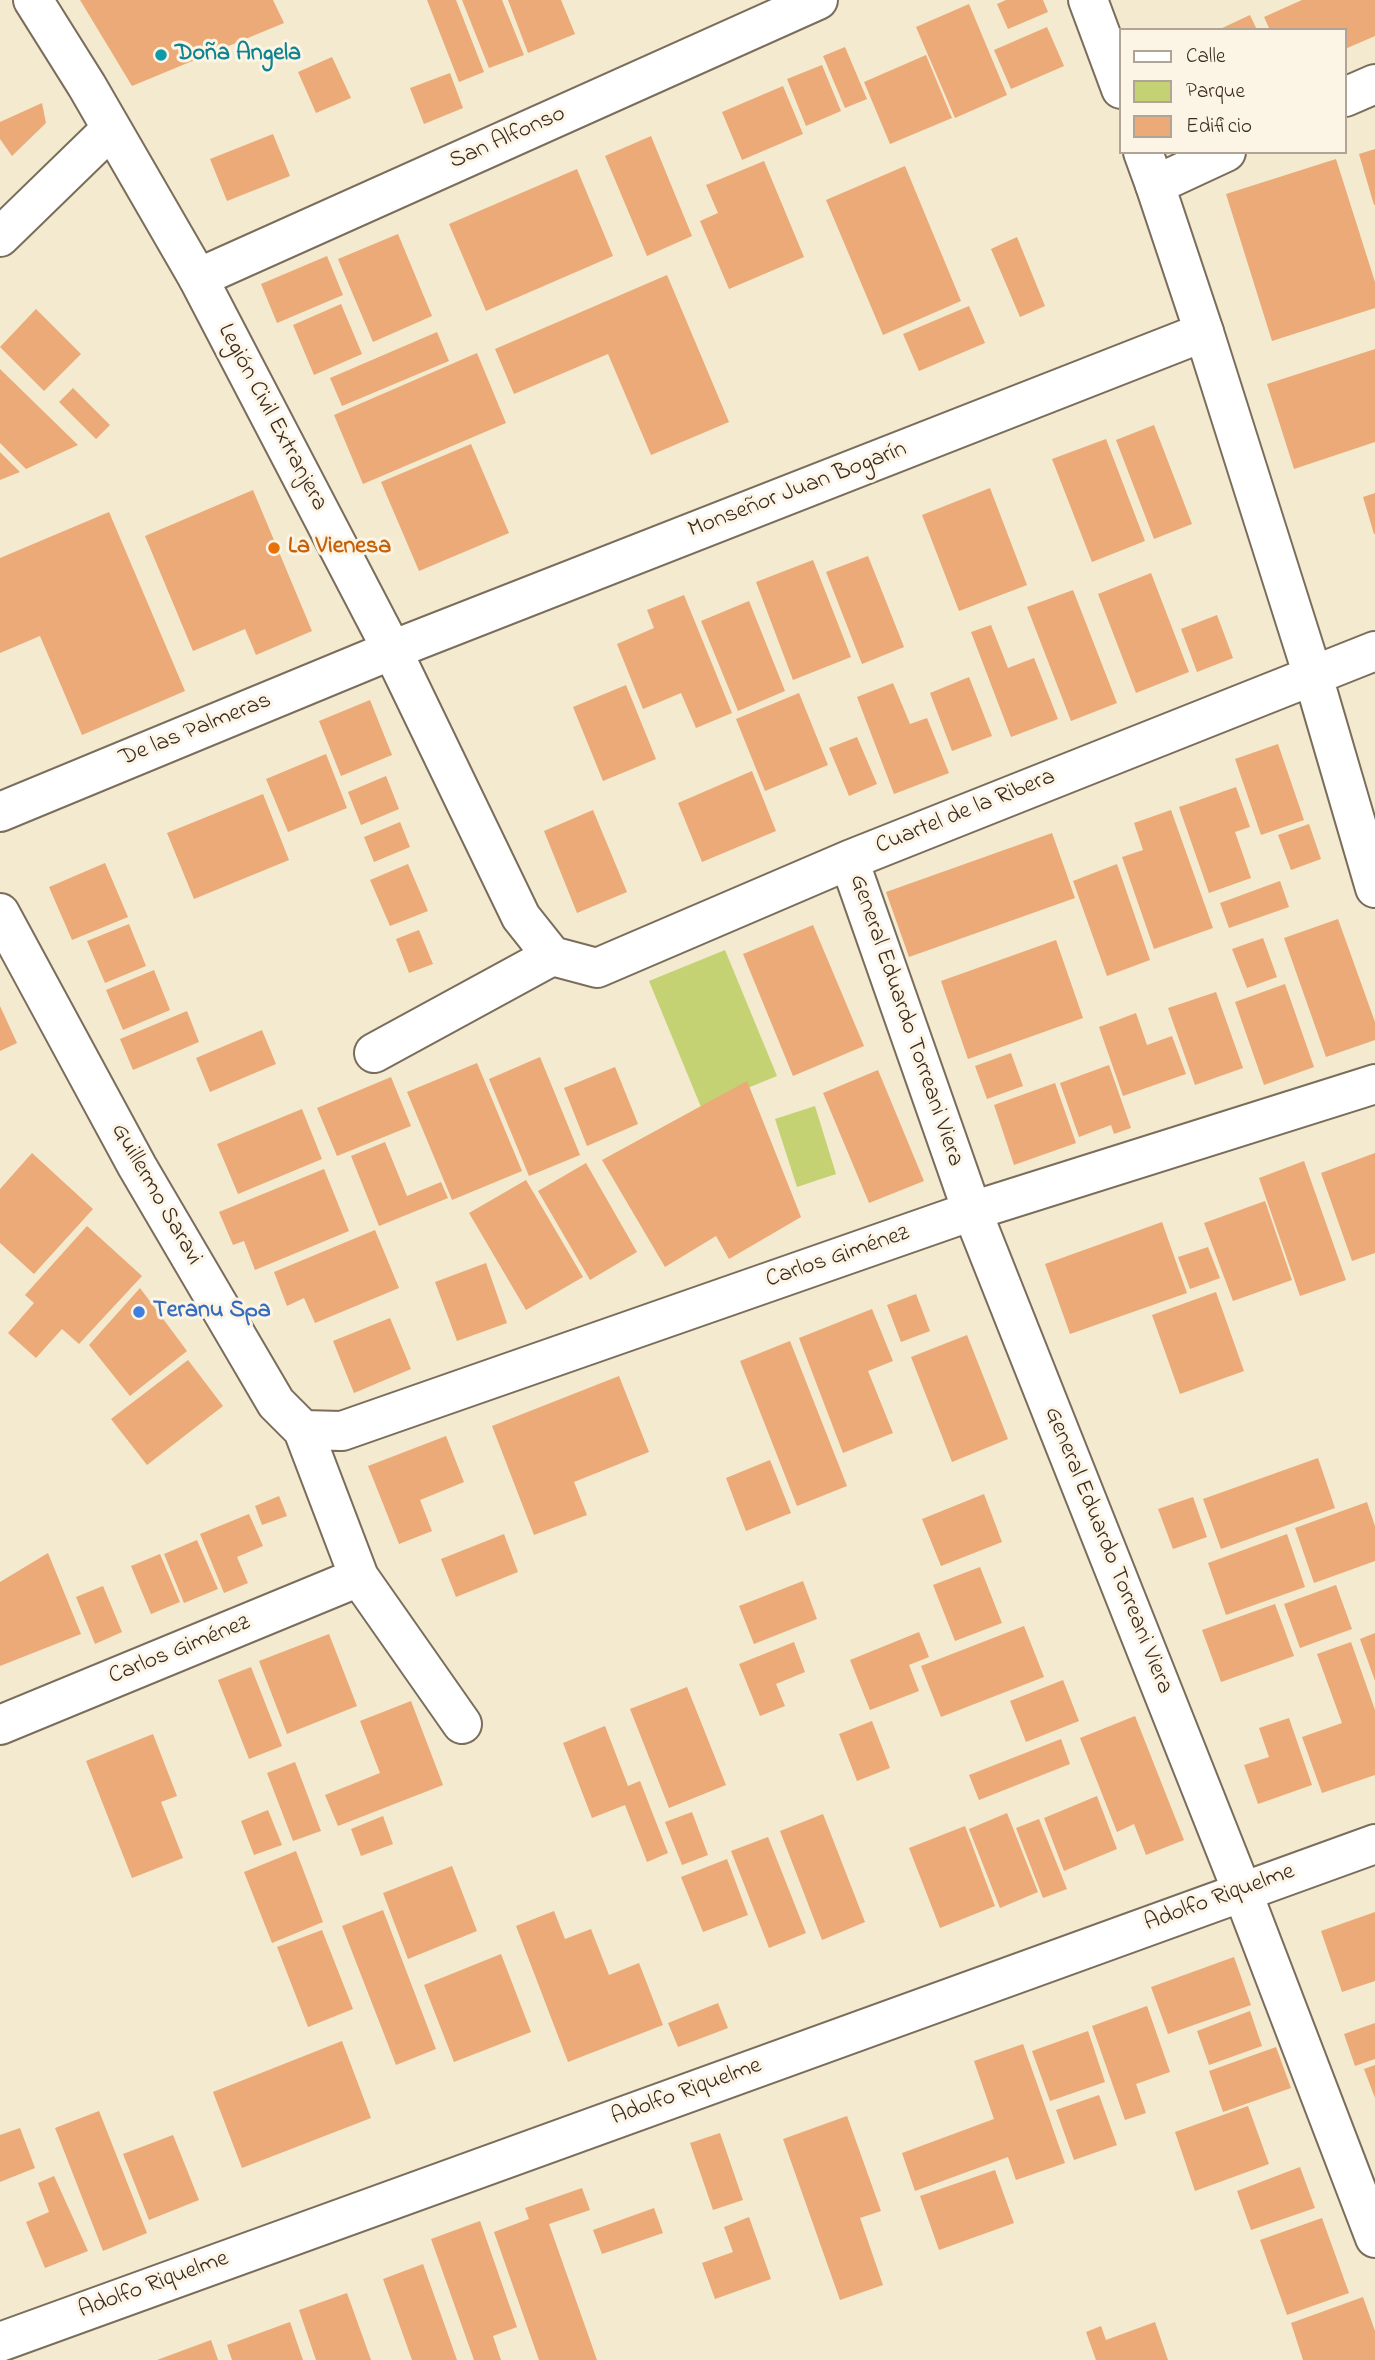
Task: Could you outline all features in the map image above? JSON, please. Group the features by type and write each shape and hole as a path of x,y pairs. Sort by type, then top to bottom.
{"street":[{"name":"Legión Civil Extranjera","path":"33,0 198,278 392,650 521,917 552,956"},
{"name":"San Alfonso","path":"198,278 817,0"},
{"path":"1088,0 1120,86"},
{"path":"1347,96 1375,84"},
{"path":"0,237 111,130"},
{"path":"1217,154 1149,169 1204,332 1313,676 1375,888"},
{"name":"Monseñor Juan Bogarín","path":"392,650 1204,332"},
{"name":"De las Palmeras","path":"0,812 392,650"},
{"name":"Cuartel de la Ribera","path":"552,956 597,968 849,860 1375,651"},
{"name":"General Eduardo Torreani Viera","path":"849,860 972,1211 1242,1891 1375,2238"},
{"name":"Guillermo Saravi","path":"0,913 150,1190 276,1403 303,1430 359,1577 462,1724"},
{"path":"374,1053 552,956"},
{"name":"Carlos Giménez","path":"303,1430 342,1430 972,1211 1375,1084"},
{"name":"Carlos Giménez","path":"0,1725 359,1577"},
{"name":"Adolfo Riquelme","path":"0,2342 1375,1843"},
{"path":"0,2353 5,2360"}],"green space":[{"path":"725,950 777,1076 701,1107 649,981"},
{"path":"815,1106 836,1174 797,1187 775,1119"}],"building":[{"name":"Doña Angela","path":"80,0 273,0 284,23 132,86"},
{"path":"427,0 456,0 484,72 459,82"},
{"path":"462,0 502,0 524,55 489,68"},
{"path":"508,0 561,0 575,34 528,53"},
{"path":"1006,0 1043,0 1048,12 1008,29 997,4"},
{"path":"1302,0 1375,0 1375,36 1347,48 1347,28 1269,28 1264,17"},
{"path":"969,4 1007,95 955,118 916,27"},
{"path":"1250,15 1256,28 1222,28"},
{"path":"1047,27 1064,66 1011,89 994,50"},
{"path":"845,47 867,99 845,108 823,56"},
{"path":"926,55 952,118 890,144 864,82"},
{"path":"332,57 351,98 316,113 298,72"},
{"path":"822,65 841,111 806,126 787,79"},
{"path":"450,73 463,108 424,124 410,88"},
{"path":"783,86 803,134 742,160 722,112"},
{"path":"42,103 46,123 12,156 0,139 0,122"},
{"path":"273,134 290,176 227,201 210,159"},
{"path":"651,136 692,236 647,256 605,156"},
{"path":"1375,149 1375,205 1374,205 1359,154"},
{"path":"1336,159 1375,282 1375,308 1272,341 1226,194"},
{"path":"764,161 804,257 729,289 700,221 718,213 706,185"},
{"path":"905,166 961,301 883,335 826,200"},
{"path":"577,169 613,256 486,311 449,224"},
{"path":"398,234 432,316 373,342 338,259"},
{"path":"1017,237 1045,306 1020,317 991,249"},
{"path":"327,256 343,295 277,323 261,284"},
{"path":"667,275 729,422 651,455 608,354 514,394 495,349"},
{"path":"341,304 362,354 314,375 293,325"},
{"path":"969,306 985,343 919,371 903,334"},
{"path":"36,309 81,354 44,391 0,347"},
{"path":"437,332 449,361 342,406 330,378"},
{"path":"1375,349 1375,442 1294,469 1267,384"},
{"path":"477,353 506,423 363,484 334,415"},
{"path":"0,369 78,445 26,469 0,443"},
{"path":"73,388 110,425 96,439 59,402"},
{"path":"1154,425 1192,524 1154,539 1116,440"},
{"path":"1106,439 1145,541 1092,562 1052,459"},
{"path":"471,444 509,533 419,571 381,482"},
{"path":"0,452 20,472 0,480"},
{"path":"990,488 1027,585 959,611 922,515"},
{"path":"253,490 312,631 256,655 245,629 193,651 145,536"},
{"path":"1375,493 1375,534 1374,534 1363,497"},
{"path":"109,512 185,691 82,735 40,636 0,653 0,558"},
{"path":"868,556 904,647 862,664 826,572"},
{"path":"813,560 851,657 793,680 756,582"},
{"path":"1151,573 1189,672 1136,693 1098,594"},
{"path":"1073,590 1117,703 1071,721 1027,607"},
{"path":"684,595 732,713 696,728 681,693 643,709 617,644 654,628 647,610"},
{"path":"749,601 785,691 738,711 701,621"},
{"path":"1217,615 1233,658 1197,672 1181,629"},
{"path":"991,625 1008,668 1034,658 1058,719 1011,737 971,632"},
{"path":"969,677 992,736 952,751 930,693"},
{"path":"893,683 910,724 927,718 949,773 894,794 857,697"},
{"path":"626,685 656,759 603,781 573,707"},
{"path":"799,693 828,765 765,791 736,719"},
{"path":"370,700 392,755 341,776 319,721"},
{"path":"857,737 877,784 849,796 829,748"},
{"path":"1278,744 1304,820 1261,835 1235,759"},
{"path":"326,754 347,808 288,832 266,779"},
{"path":"752,771 776,831 702,862 678,803"},
{"path":"386,776 399,809 361,825 348,792"},
{"path":"1236,787 1250,827 1235,832 1251,878 1209,893 1179,807"},
{"path":"263,794 289,860 194,899 167,833"},
{"path":"593,810 627,892 577,913 544,831"},
{"path":"1171,810 1213,928 1154,949 1122,857 1143,850 1134,823"},
{"path":"400,822 410,847 374,862 364,837"},
{"path":"1309,824 1321,859 1291,870 1278,835"},
{"path":"1052,833 1075,898 909,957 886,892"},
{"path":"105,863 128,917 72,940 49,887"},
{"path":"408,864 428,911 390,926 370,880"},
{"path":"1117,864 1150,960 1107,976 1073,881"},
{"path":"1280,881 1289,907 1229,928 1220,903"},
{"path":"1338,919 1375,1022 1375,1040 1326,1057 1284,938"},
{"path":"129,924 146,966 105,983 87,941"},
{"path":"813,925 864,1046 793,1076 743,954"},
{"path":"419,930 433,964 409,973 396,939"},
{"path":"1263,938 1277,977 1247,988 1232,949"},
{"path":"1056,940 1083,1018 968,1059 941,981"},
{"path":"154,970 170,1010 123,1030 106,990"},
{"path":"1285,984 1314,1067 1264,1085 1235,1002"},
{"path":"1216,992 1243,1068 1195,1085 1168,1008"},
{"path":"0,1006 17,1043 0,1051"},
{"path":"187,1011 199,1042 133,1070 120,1039"},
{"path":"1136,1013 1147,1045 1172,1036 1186,1074 1123,1096 1099,1027"},
{"path":"262,1030 276,1064 210,1092 196,1058"},
{"path":"1011,1053 1023,1086 987,1099 975,1066"},
{"path":"540,1057 580,1155 529,1176 489,1079"},
{"path":"477,1063 522,1171 452,1200 407,1092"},
{"path":"1109,1065 1131,1128 1114,1134 1111,1125 1079,1137 1060,1083"},
{"path":"615,1067 638,1124 587,1146 564,1088"},
{"path":"878,1070 924,1181 869,1203 823,1093"},
{"path":"391,1077 411,1126 337,1156 317,1108"},
{"path":"747,1081 801,1217 729,1259 716,1236 665,1267 602,1160"},
{"path":"1055,1083 1076,1143 1014,1165 994,1105"},
{"path":"302,1109 322,1159 238,1194 217,1144"},
{"path":"385,1142 407,1196 441,1182 448,1198 379,1226 351,1156"},
{"path":"32,1153 93,1209 34,1274 0,1243 0,1189"},
{"path":"1375,1153 1375,1253 1352,1261 1321,1173"},
{"path":"1304,1161 1346,1280 1300,1296 1259,1178"},
{"path":"586,1163 637,1252 590,1280 538,1191"},
{"path":"324,1169 349,1231 255,1270 244,1241 233,1245 219,1212"},
{"path":"526,1180 583,1277 526,1310 469,1213"},
{"path":"1265,1201 1292,1280 1233,1301 1204,1223"},
{"path":"1162,1222 1187,1293 1070,1334 1045,1264"},
{"path":"87,1226 142,1276 79,1344 62,1329 36,1358 8,1333 34,1303 25,1295"},
{"path":"375,1230 399,1288 315,1323 304,1298 287,1306 274,1272"},
{"path":"1208,1247 1220,1278 1190,1289 1178,1257"},
{"path":"486,1263 507,1323 457,1341 435,1282"},
{"path":"140,1288 187,1351 130,1396 89,1345"},
{"path":"1216,1292 1244,1371 1180,1394 1152,1315"},
{"path":"916,1294 930,1331 901,1342 887,1305"},
{"path":"872,1309 893,1361 868,1371 893,1433 843,1453 799,1338"},
{"path":"390,1318 411,1369 354,1393 333,1341"},
{"path":"967,1335 1008,1439 952,1462 911,1357"},
{"path":"790,1341 847,1486 797,1506 740,1361"},
{"path":"188,1360 223,1406 147,1465 111,1419"},
{"path":"619,1376 649,1452 574,1482 587,1515 534,1535 492,1426"},
{"path":"446,1436 464,1482 420,1500 432,1531 399,1544 368,1466"},
{"path":"1318,1458 1335,1508 1221,1549 1203,1499"},
{"path":"770,1460 791,1513 746,1531 726,1478"},
{"path":"984,1494 1002,1542 941,1566 922,1519"},
{"path":"279,1496 287,1516 262,1525 255,1506"},
{"path":"1193,1497 1207,1537 1173,1549 1158,1509"},
{"path":"1367,1502 1375,1526 1375,1561 1314,1583 1295,1528"},
{"path":"249,1514 263,1546 237,1557 248,1583 224,1593 200,1534"},
{"path":"504,1534 518,1572 456,1597 441,1559"},
{"path":"1287,1534 1305,1587 1226,1615 1208,1563"},
{"path":"197,1540 218,1589 184,1603 164,1554"},
{"path":"48,1553 81,1634 0,1666 0,1582"},
{"path":"160,1554 180,1602 151,1614 131,1566"},
{"path":"980,1567 1002,1623 955,1641 933,1585"},
{"path":"803,1581 817,1619 754,1644 739,1606"},
{"path":"1336,1585 1352,1629 1300,1648 1284,1604"},
{"path":"103,1586 122,1632 95,1644 76,1597"},
{"path":"1275,1604 1294,1656 1221,1682 1202,1630"},
{"path":"1024,1626 1044,1677 941,1717 921,1666"},
{"path":"919,1632 929,1657 909,1665 919,1691 870,1710 850,1660"},
{"path":"1375,1633 1375,1681 1360,1639"},
{"path":"329,1634 357,1706 287,1734 259,1661"},
{"path":"794,1642 805,1672 776,1684 785,1706 760,1716 739,1664"},
{"path":"1351,1642 1375,1710 1375,1775 1322,1793 1302,1737 1342,1723 1317,1654"},
{"path":"251,1667 282,1746 249,1759 218,1680"},
{"path":"1063,1680 1079,1721 1026,1742 1010,1701"},
{"path":"687,1687 726,1785 669,1808 630,1709"},
{"path":"411,1701 443,1785 338,1826 325,1795 380,1773 360,1721"},
{"path":"1135,1716 1184,1840 1146,1855 1134,1824 1117,1832 1080,1738"},
{"path":"1289,1718 1312,1785 1258,1804 1244,1765 1269,1757 1259,1728"},
{"path":"872,1721 890,1768 857,1781 839,1734"},
{"path":"605,1726 628,1786 640,1781 668,1853 647,1862 625,1805 592,1818 563,1743"},
{"path":"153,1734 177,1796 161,1802 183,1858 132,1878 86,1761"},
{"path":"1061,1739 1070,1764 979,1800 969,1775"},
{"path":"295,1762 321,1831 293,1841 267,1773"},
{"path":"1097,1796 1117,1849 1064,1871 1044,1818"},
{"path":"268,1810 282,1845 254,1855 241,1821"},
{"path":"692,1812 708,1855 682,1865 665,1822"},
{"path":"1007,1813 1038,1892 1000,1908 969,1829"},
{"path":"823,1814 865,1922 822,1940 780,1831"},
{"path":"383,1816 393,1844 361,1856 351,1829"},
{"path":"1039,1819 1067,1889 1043,1898 1016,1828"},
{"path":"965,1826 995,1906 940,1928 909,1848"},
{"path":"768,1837 806,1933 769,1948 731,1851"},
{"path":"296,1851 323,1922 272,1943 244,1872"},
{"path":"727,1859 748,1915 703,1932 681,1877"},
{"path":"452,1866 477,1931 408,1959 383,1893"},
{"path":"383,1910 436,2049 396,2065 342,1926"},
{"path":"554,1911 565,1939 591,1929 609,1975 639,1963 663,2025 568,2062 516,1926"},
{"path":"1375,1912 1375,1981 1342,1992 1321,1931"},
{"path":"322,1930 353,2009 308,2027 277,1947"},
{"path":"501,1954 531,2032 454,2062 424,1985"},
{"path":"1234,1957 1251,2005 1168,2034 1151,1987"},
{"path":"718,2003 728,2028 678,2047 668,2023"},
{"path":"1147,2006 1170,2072 1136,2084 1146,2113 1125,2120 1092,2026"},
{"path":"1250,2011 1262,2046 1209,2065 1197,2031"},
{"path":"1375,2023 1375,2059 1355,2066 1344,2034"},
{"path":"1088,2031 1105,2082 1050,2101 1032,2051"},
{"path":"342,2041 371,2118 242,2168 213,2092"},
{"path":"1023,2044 1065,2163 1016,2180 1008,2157 915,2191 902,2153 994,2119 974,2061"},
{"path":"1276,2047 1291,2088 1223,2112 1209,2071"},
{"path":"1375,2065 1375,2098 1364,2069"},
{"path":"1099,2095 1117,2145 1074,2160 1056,2110"},
{"path":"1248,2106 1269,2164 1195,2191 1175,2132"},
{"path":"99,2111 147,2233 103,2251 55,2128"},
{"path":"847,2116 881,2211 860,2218 883,2285 840,2300 783,2139"},
{"path":"20,2128 35,2168 0,2182 0,2135"},
{"path":"720,2133 743,2200 713,2210 690,2143"},
{"path":"173,2135 199,2200 149,2220 123,2154"},
{"path":"1300,2167 1315,2208 1251,2230 1237,2191"},
{"path":"995,2170 1014,2223 939,2250 920,2196"},
{"path":"54,2176 88,2251 45,2268 26,2222 49,2212 38,2183"},
{"path":"582,2188 590,2210 549,2224 597,2360 539,2360 494,2232 529,2219 525,2208"},
{"path":"654,2208 663,2233 602,2254 593,2230"},
{"path":"749,2217 771,2279 715,2299 702,2263 733,2252 724,2227"},
{"path":"1322,2218 1349,2293 1287,2315 1260,2240"},
{"path":"480,2221 517,2327 493,2336 501,2360 474,2360 431,2239"},
{"path":"423,2264 457,2360 412,2360 383,2279"},
{"path":"347,2293 371,2360 316,2360 299,2310"},
{"path":"1363,2297 1375,2331 1375,2360 1303,2360 1291,2323"},
{"path":"290,2322 303,2360 232,2360 227,2345"},
{"path":"1155,2322 1168,2360 1096,2360 1086,2332 1101,2326 1106,2340"},
{"path":"211,2340 218,2360 157,2360"}],"place":[{"name":"Doña Angela","path":"161,55"},
{"name":"La Vienesa","path":"274,548"},
{"name":"Teranu Spa","path":"139,1312"}]}
